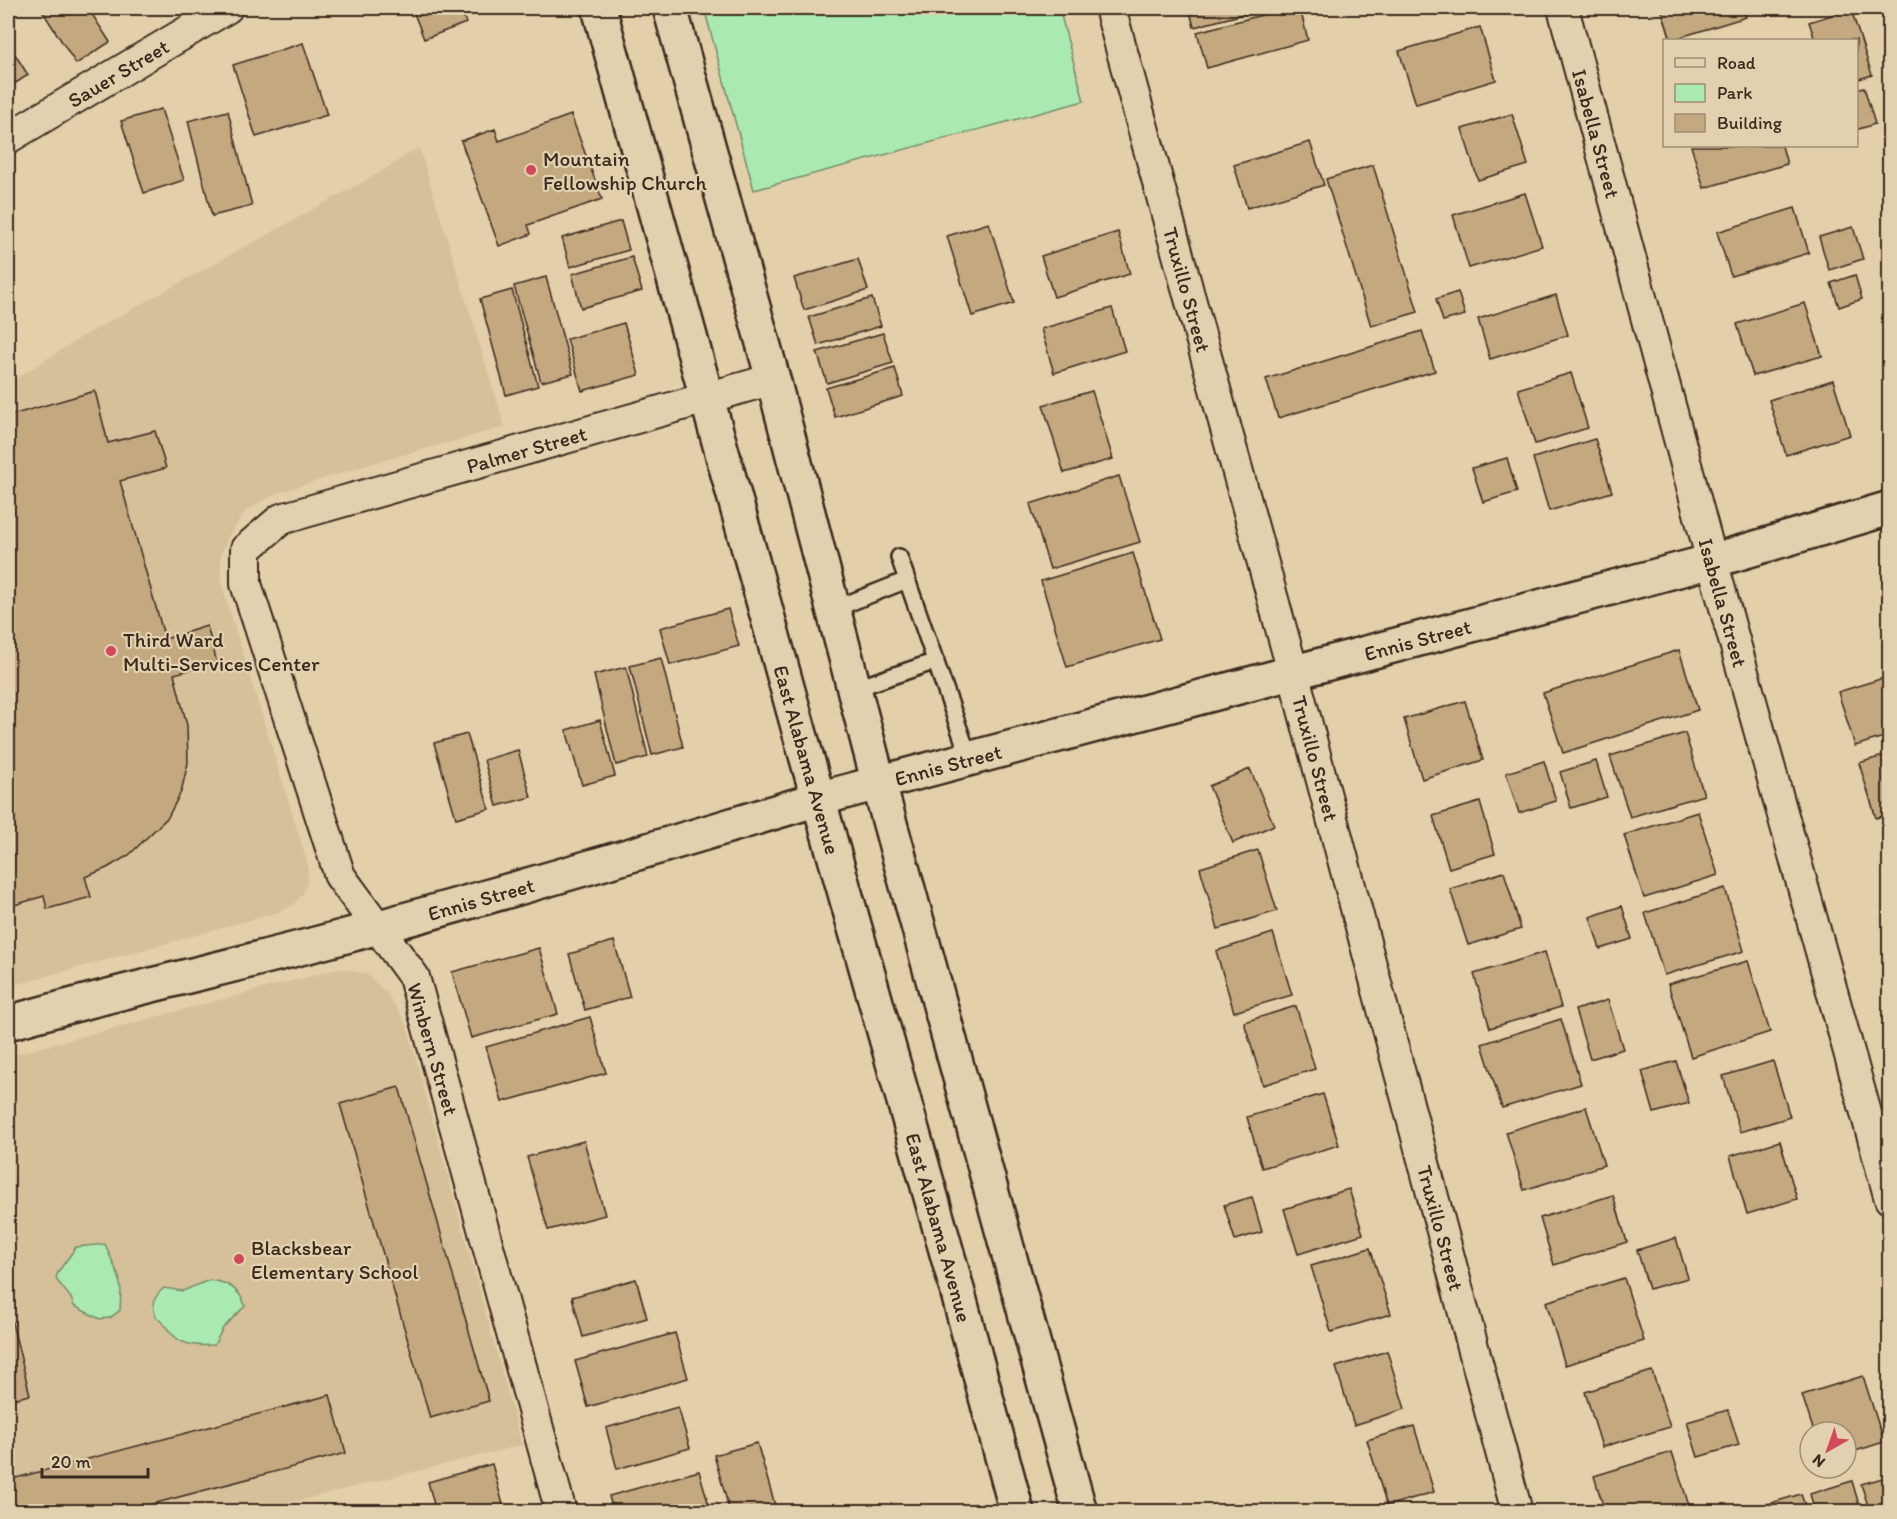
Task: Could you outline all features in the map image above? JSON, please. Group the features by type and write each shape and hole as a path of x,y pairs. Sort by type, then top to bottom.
{"street":[{"name":"Sauer Street","path":"8,138 226,8"},
{"name":"East Alabama Avenue","path":"599,8 818,799 946,1248 1017,1512"},
{"path":"670,8 834,609 879,784 1080,1512"},
{"name":"Truxillo Street","path":"1110,8 1293,672 1517,1512"},
{"name":"Isabella Street","path":"1563,8 1712,561 1890,1199"},
{"name":"Palmer Street","path":"281,519 772,379"},
{"name":"Ennis Street","path":"8,1023 88,1000 377,927 691,839 818,799 1712,561 1890,508"},
{"name":"Winbern Street","path":"281,519 246,549 246,584 340,876 414,977 561,1512"}],"lane":[{"path":"899,557 970,760"},
{"path":"834,609 907,580"},
{"path":"854,689 936,661"}],"shaded area":[{"path":"419,147 505,427 360,467 275,494 246,511 230,534 221,554 221,582 308,865 307,884 302,895 293,905 279,912 8,987 8,384 85,335 379,173"},
{"name":"Blacksbear Elementary School","path":"341,968 367,974 386,992 406,1023 522,1445 257,1511 8,1512 8,1056"}],"green space":[{"path":"704,8 1059,8 1084,101 754,190"},
{"path":"105,1244 119,1277 120,1310 110,1318 100,1319 74,1306 71,1298 56,1279 58,1272 76,1247"},
{"path":"209,1280 232,1287 240,1295 245,1306 223,1328 214,1345 198,1345 177,1339 156,1317 153,1305 155,1298 164,1288 183,1291"}],"building":[{"path":"88,8 110,42 76,64 41,9"},
{"path":"412,8 460,8 466,23 424,39"},
{"path":"1189,8 1267,8 1194,27"},
{"path":"1288,8 1300,8 1308,40 1207,68 1197,32"},
{"path":"1661,8 1743,8 1746,17 1671,39"},
{"path":"1851,9 1872,75 1858,79 1858,39 1815,39 1809,22"},
{"path":"1480,27 1496,80 1416,104 1399,51"},
{"path":"8,43 28,75 8,88"},
{"path":"303,43 327,115 256,137 233,65"},
{"path":"1864,87 1875,124 1858,129 1858,88"},
{"path":"161,109 184,180 144,193 121,121"},
{"path":"228,111 252,206 212,216 188,121"},
{"path":"1512,114 1528,165 1478,180 1462,129"},
{"name":"Mountain Fellowship Church","path":"571,115 602,199 528,225 531,234 499,246 461,141 495,129 499,141"},
{"path":"1310,142 1324,185 1247,208 1234,165"},
{"path":"1691,147 1782,147 1787,164 1704,188"},
{"path":"1373,165 1418,312 1371,326 1326,179"},
{"path":"1525,193 1542,246 1469,268 1453,215"},
{"path":"1795,208 1809,253 1731,276 1717,232"},
{"path":"621,221 629,250 570,267 562,238"},
{"path":"989,223 1014,303 972,316 947,236"},
{"path":"1853,227 1863,259 1829,270 1819,237"},
{"path":"1118,232 1130,274 1054,297 1041,256"},
{"path":"632,257 642,291 581,308 572,274"},
{"path":"858,259 868,290 804,310 794,278"},
{"path":"1855,275 1862,299 1839,307 1831,283"},
{"path":"546,277 573,374 541,382 514,286"},
{"path":"512,290 538,386 506,395 480,299"},
{"path":"1458,292 1465,315 1443,321 1436,299"},
{"path":"1556,295 1568,335 1490,359 1478,319"},
{"path":"872,298 881,326 818,345 809,317"},
{"path":"1805,303 1822,356 1753,376 1737,324"},
{"path":"1112,308 1125,351 1054,373 1041,329"},
{"path":"624,323 639,375 582,391 567,339"},
{"path":"1422,331 1435,371 1278,418 1266,379"},
{"path":"883,333 893,363 827,383 817,352"},
{"path":"895,368 903,396 835,417 826,388"},
{"path":"1571,373 1588,428 1535,444 1518,389"},
{"path":"1833,380 1850,435 1786,455 1769,400"},
{"name":"Third Ward Multi-Services Center","path":"95,391 108,443 155,431 166,468 120,481 165,639 207,626 217,663 174,674 187,725 188,763 181,792 168,817 129,855 85,877 91,897 47,909 44,896 8,907 8,416"},
{"path":"1092,391 1113,459 1064,473 1043,405"},
{"path":"1595,439 1612,492 1549,511 1533,458"},
{"path":"1507,458 1517,492 1483,502 1472,468"},
{"path":"1119,476 1140,542 1050,569 1030,504"},
{"path":"1133,553 1160,639 1067,667 1041,581"},
{"path":"728,609 739,646 670,665 660,628"},
{"path":"1679,650 1698,710 1563,753 1543,693"},
{"path":"661,658 683,747 652,755 630,666"},
{"path":"626,667 648,757 616,765 594,675"},
{"path":"1890,676 1890,735 1855,746 1838,692"},
{"path":"1465,701 1483,760 1422,779 1404,719"},
{"path":"600,720 615,776 582,785 566,730"},
{"path":"1685,733 1704,795 1630,817 1610,756"},
{"path":"467,734 489,809 456,818 434,743"},
{"path":"518,750 531,797 497,806 484,760"},
{"path":"1890,754 1890,814 1876,818 1859,763"},
{"path":"1544,761 1556,801 1519,813 1506,773"},
{"path":"1596,761 1607,797 1571,808 1560,772"},
{"path":"1250,769 1274,825 1233,843 1209,786"},
{"path":"1480,802 1495,854 1449,868 1433,816"},
{"path":"1698,812 1718,875 1644,898 1624,835"},
{"path":"1258,850 1277,911 1218,929 1200,868"},
{"path":"1504,872 1521,929 1468,945 1450,889"},
{"path":"1725,888 1744,951 1664,975 1645,913"},
{"path":"1622,906 1632,939 1600,949 1590,917"},
{"path":"1273,933 1292,995 1234,1012 1216,951"},
{"path":"614,941 630,997 585,1010 569,954"},
{"path":"539,948 558,1014 471,1038 452,972"},
{"path":"1545,952 1561,1007 1490,1028 1474,974"},
{"path":"1748,961 1770,1032 1691,1057 1668,984"},
{"path":"1608,1000 1623,1049 1590,1059 1575,1010"},
{"path":"1296,1006 1315,1069 1263,1085 1244,1022"},
{"path":"590,1017 606,1073 502,1102 486,1047"},
{"path":"1561,1019 1581,1084 1502,1108 1482,1044"},
{"path":"1676,1061 1689,1103 1654,1113 1642,1071"},
{"path":"1773,1061 1790,1117 1740,1132 1723,1076"},
{"path":"399,1087 489,1401 430,1418 340,1104"},
{"path":"1323,1094 1339,1145 1262,1168 1247,1117"},
{"path":"1586,1107 1604,1165 1524,1190 1506,1132"},
{"path":"584,1141 605,1215 548,1230 527,1157"},
{"path":"1780,1141 1797,1199 1747,1214 1730,1156"},
{"path":"1349,1189 1363,1234 1298,1254 1284,1209"},
{"path":"1613,1195 1627,1242 1554,1265 1540,1218"},
{"path":"1252,1197 1262,1232 1235,1240 1224,1205"},
{"path":"1676,1238 1688,1278 1649,1289 1637,1250"},
{"path":"1370,1248 1391,1314 1331,1332 1311,1266"},
{"path":"1624,1278 1644,1341 1565,1365 1546,1302"},
{"path":"636,1279 647,1318 583,1337 572,1297"},
{"path":"8,1306 30,1395 8,1400"},
{"path":"675,1333 688,1378 588,1407 575,1361"},
{"path":"1387,1351 1405,1409 1354,1425 1336,1367"},
{"path":"1652,1371 1670,1427 1602,1447 1585,1392"},
{"path":"1863,1376 1884,1442 1858,1450 1858,1420 1810,1420 1802,1395"},
{"path":"330,1395 346,1453 122,1512 8,1512 8,1480"},
{"path":"678,1407 690,1448 617,1469 606,1428"},
{"path":"1728,1410 1739,1445 1698,1457 1687,1422"},
{"path":"1414,1426 1434,1492 1387,1506 1367,1440"},
{"path":"757,1443 777,1512 730,1512 714,1455"},
{"path":"1672,1452 1691,1512 1605,1512 1594,1476"},
{"path":"492,1464 505,1512 436,1512 428,1482"},
{"path":"699,1471 711,1512 613,1512 609,1496"},
{"path":"1890,1476 1890,1512 1870,1512 1861,1484"},
{"path":"1852,1481 1861,1512 1815,1512 1810,1494"},
{"path":"1801,1494 1807,1512 1763,1512 1761,1506"}],"place":[{"name":"Mountain Fellowship Church","path":"531,170"},
{"name":"Third Ward Multi-Services Center","path":"111,651"},
{"name":"Blacksbear Elementary School","path":"239,1259"}]}
